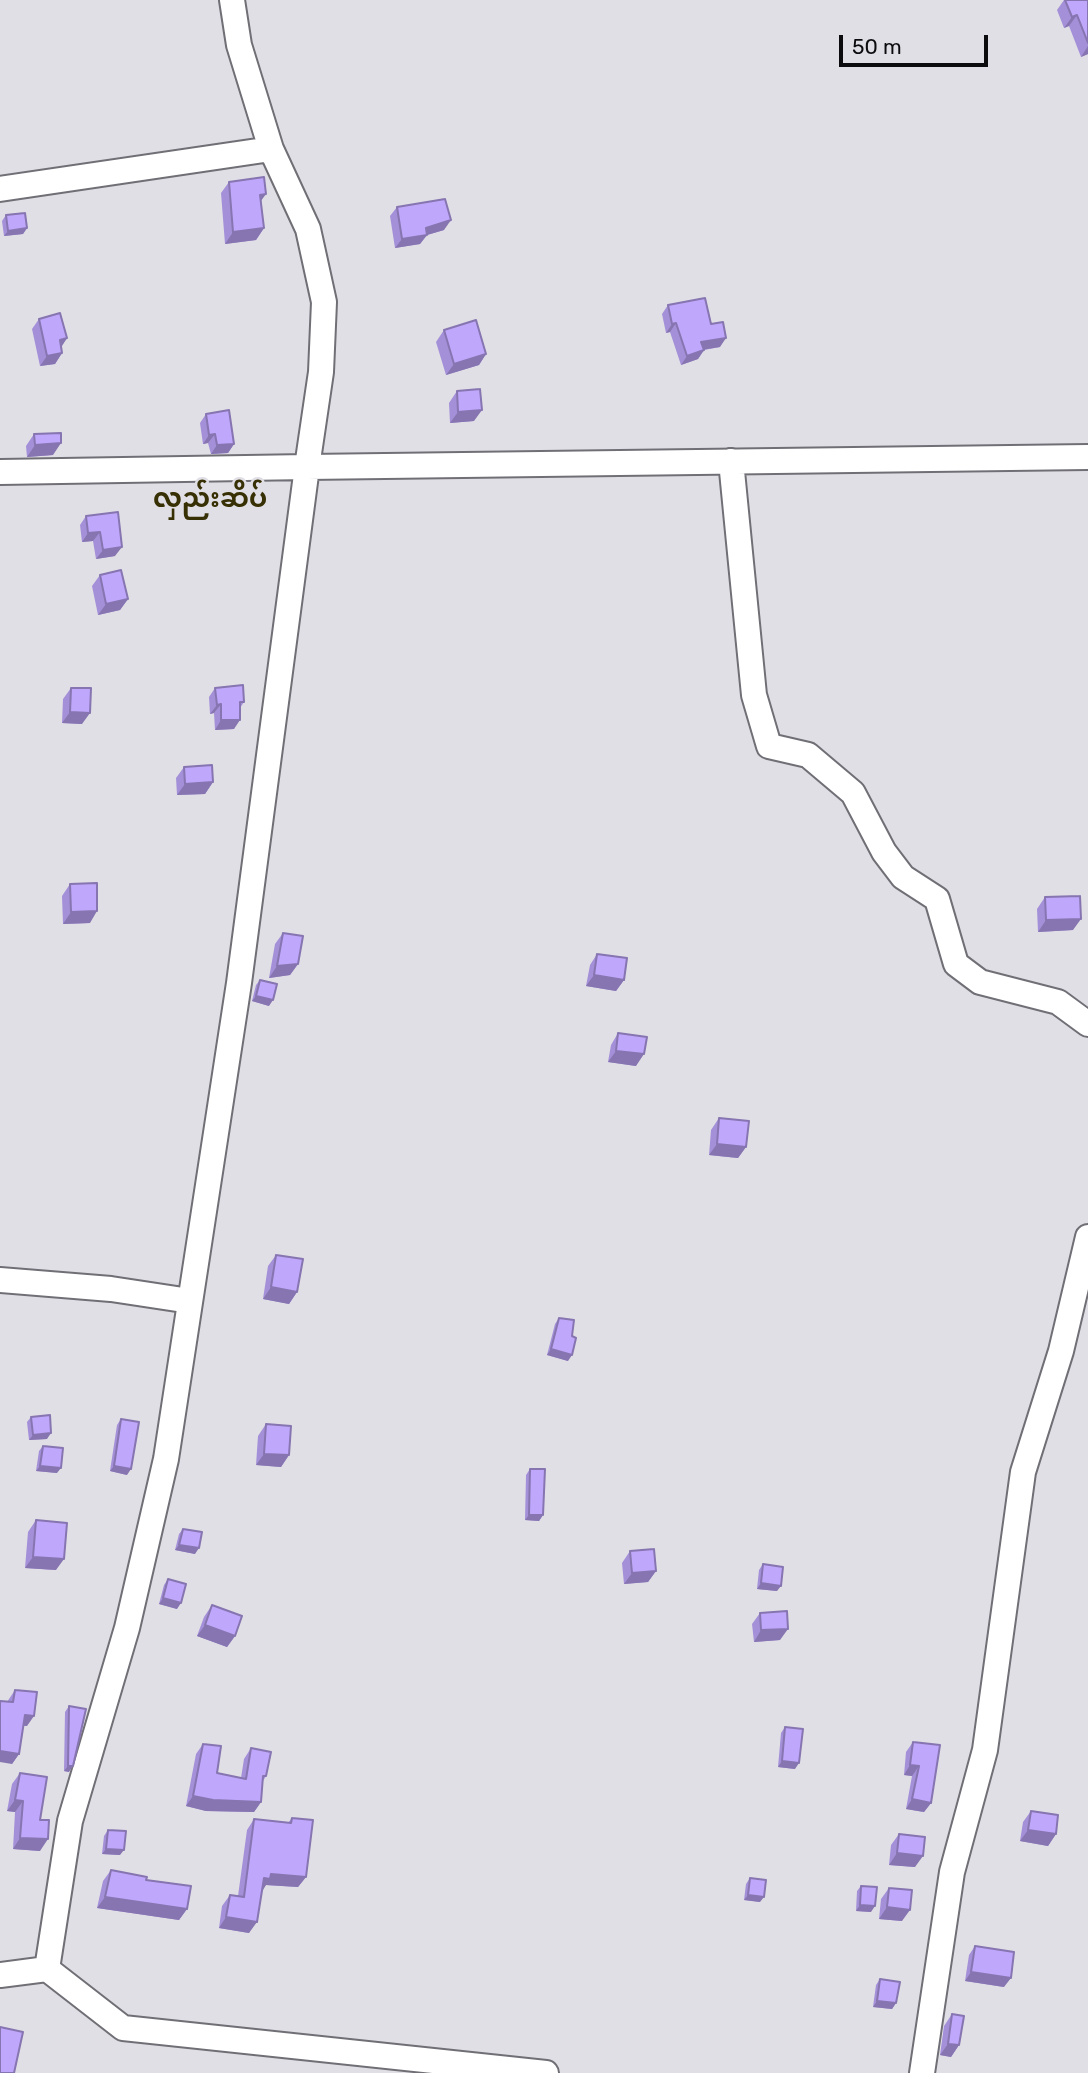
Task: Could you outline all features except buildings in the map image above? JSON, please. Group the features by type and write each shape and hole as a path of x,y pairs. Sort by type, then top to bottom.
{"street":[{"path":"47,1969 70,1821 127,1628 166,1459 239,983 321,372 324,302 308,229 271,149 239,45 232,0"},
{"path":"0,190 271,149"},
{"path":"0,472 1088,457"},
{"path":"732,461 754,695 769,746 808,755 853,793 884,852 903,877 937,899 956,964 980,982 1058,1002 1088,1024"},
{"path":"922,2073 952,1872 985,1750 1023,1472 1061,1351 1088,1237"},
{"path":"0,1280 111,1289 190,1301"},
{"path":"0,1975 47,1969 123,2028 546,2073"}],"district":[{"name":"လှည်းဆိပ်","path":"210,499"}]}
